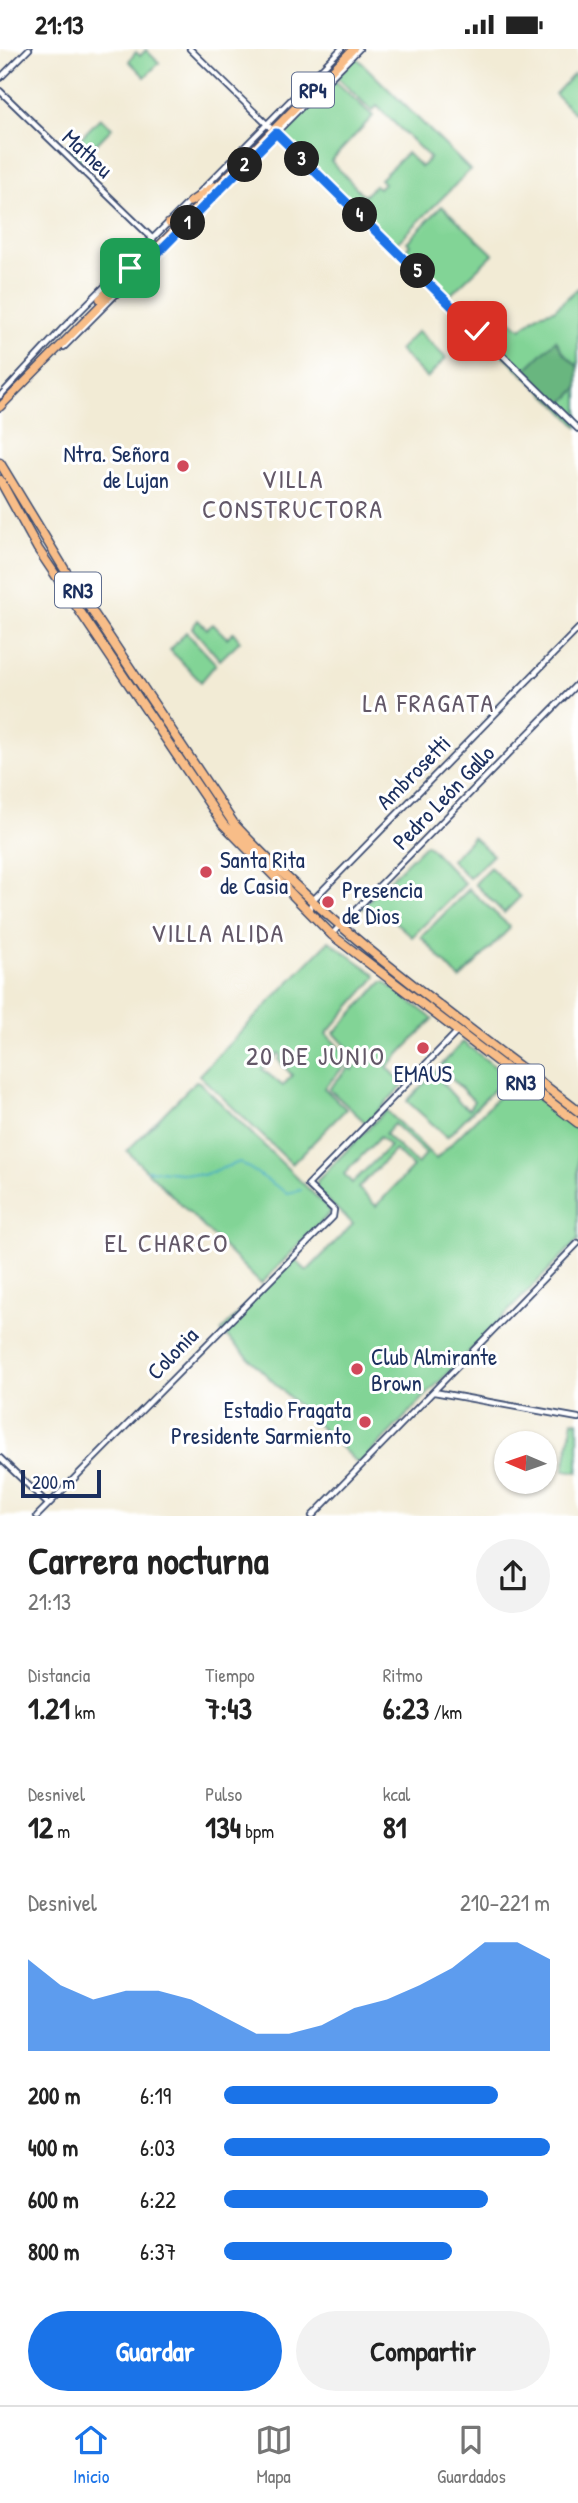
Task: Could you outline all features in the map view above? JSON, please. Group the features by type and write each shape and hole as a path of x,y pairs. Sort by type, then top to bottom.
{"highway":[{"name":"RN3","path":"0,463 60,564 230,819 268,861 340,927 542,1086 578,1111"},
{"name":"RN3","path":"0,480 38,549 219,819 332,935 513,1076 578,1123"},
{"path":"461,1035 471,1029"}],"main road":[{"name":"RP4","path":"0,405 111,287 214,188 347,49"},
{"name":"RP4","path":"271,128 353,49"},
{"path":"190,202 214,188"},
{"path":"200,212 214,188"},
{"name":"RP4","path":"0,405 86,320 138,263"},
{"path":"111,287 125,268"},
{"path":"86,320 105,306"},
{"path":"513,1076 520,1067"}],"street":[{"path":"0,78 29,49"},
{"path":"190,49 578,429"},
{"path":"0,413 105,306 153,239 200,212 341,49"},
{"path":"176,226 190,202 359,49"},
{"name":"Matheu","path":"0,91 153,239"},
{"path":"0,396 63,328 125,268 138,263"},
{"name":"Ambrosetti","path":"308,912 312,901 578,629"},
{"name":"Pedro León Gallo","path":"332,935 578,683"},
{"name":"Colonia","path":"37,1516 333,1217 334,1210 308,1185 461,1035"},
{"path":"313,1516 578,1243"},
{"path":"433,1392 578,1418"},
{"path":"0,1458 48,1504"}],"green space":[{"path":"146,50 159,63 145,77 129,61 136,52 140,56"},
{"path":"356,57 470,170 394,246 280,136 334,80 373,116 331,161 364,196 375,185 379,188 384,183 380,179 407,153 421,167 430,158 377,106 372,111 337,77"},
{"path":"574,74 578,78 578,109 574,113 555,94"},
{"path":"100,118 112,128 78,163 69,154 69,150"},
{"path":"442,206 493,254 449,296 403,253 410,245 407,242"},
{"path":"578,288 578,367 563,352 522,373 480,331 500,312 521,329 539,314 554,310"},
{"path":"481,297 492,311 479,324 468,312"},
{"path":"418,331 446,358 427,378 399,350"},
{"path":"556,340 563,352 578,367 578,388 559,407 522,373"},
{"path":"578,388 578,427 559,407"},
{"path":"198,620 207,629 213,624 227,638 233,632 240,641 220,660 192,628"},
{"path":"186,632 216,664 201,682 170,650"},
{"path":"473,837 493,855 469,878 451,860"},
{"path":"425,845 465,884 412,937 385,913 378,921 362,907"},
{"path":"490,867 520,897 504,913 475,884"},
{"path":"469,889 509,926 509,929 460,979 421,937"},
{"path":"329,941 375,974 376,977 326,1034 351,1059 324,1088 346,1109 292,1164 199,1075","holes":["279,1053 281,1056 278,1060 292,1075 283,1086 262,1069"]},
{"path":"382,982 433,1019 387,1067 404,1084 366,1123 329,1089 349,1067 352,1070 360,1061 334,1033"},
{"path":"463,1042 507,1076 447,1137 407,1101","holes":["450,1077 474,1101 469,1109 442,1083"]},
{"path":"515,1080 578,1130 578,1240 361,1462 356,1462 221,1331 294,1259 307,1271 353,1224 317,1191 317,1181 386,1110 436,1159","holes":["394,1124 426,1154 417,1164 385,1134","380,1137 390,1146 352,1183 344,1174","395,1150 413,1167 376,1206 358,1188"]},
{"path":"196,1081 330,1210 261,1284 127,1151"},
{"path":"573,1420 578,1421 578,1472 564,1470"}],"waterway":[{"path":"147,1170 203,1175 240,1162 287,1193 301,1190"}],"place":[{"name":"Ntra. Señora de Lujan","path":"183,466"},
{"name":"Santa Rita de Casia","path":"206,872"},
{"name":"Presencia de Dios","path":"328,902"},
{"name":"EMAUS","path":"423,1048"},
{"name":"Club Almirante Brown","path":"357,1369"},
{"name":"Estadio Fragata Presidente Sarmiento","path":"365,1422"}],"district":[{"name":"VILLA CONSTRUCTORA","path":"293,492"},
{"name":"LA FRAGATA","path":"429,702"},
{"name":"VILLA ALIDA","path":"218,932"},
{"name":"20 DE JUNIO","path":"316,1055"},
{"name":"EL CHARCO","path":"167,1242"}],"route":[{"path":"130,268 136,263 144,267 276,133 477,331"}]}
